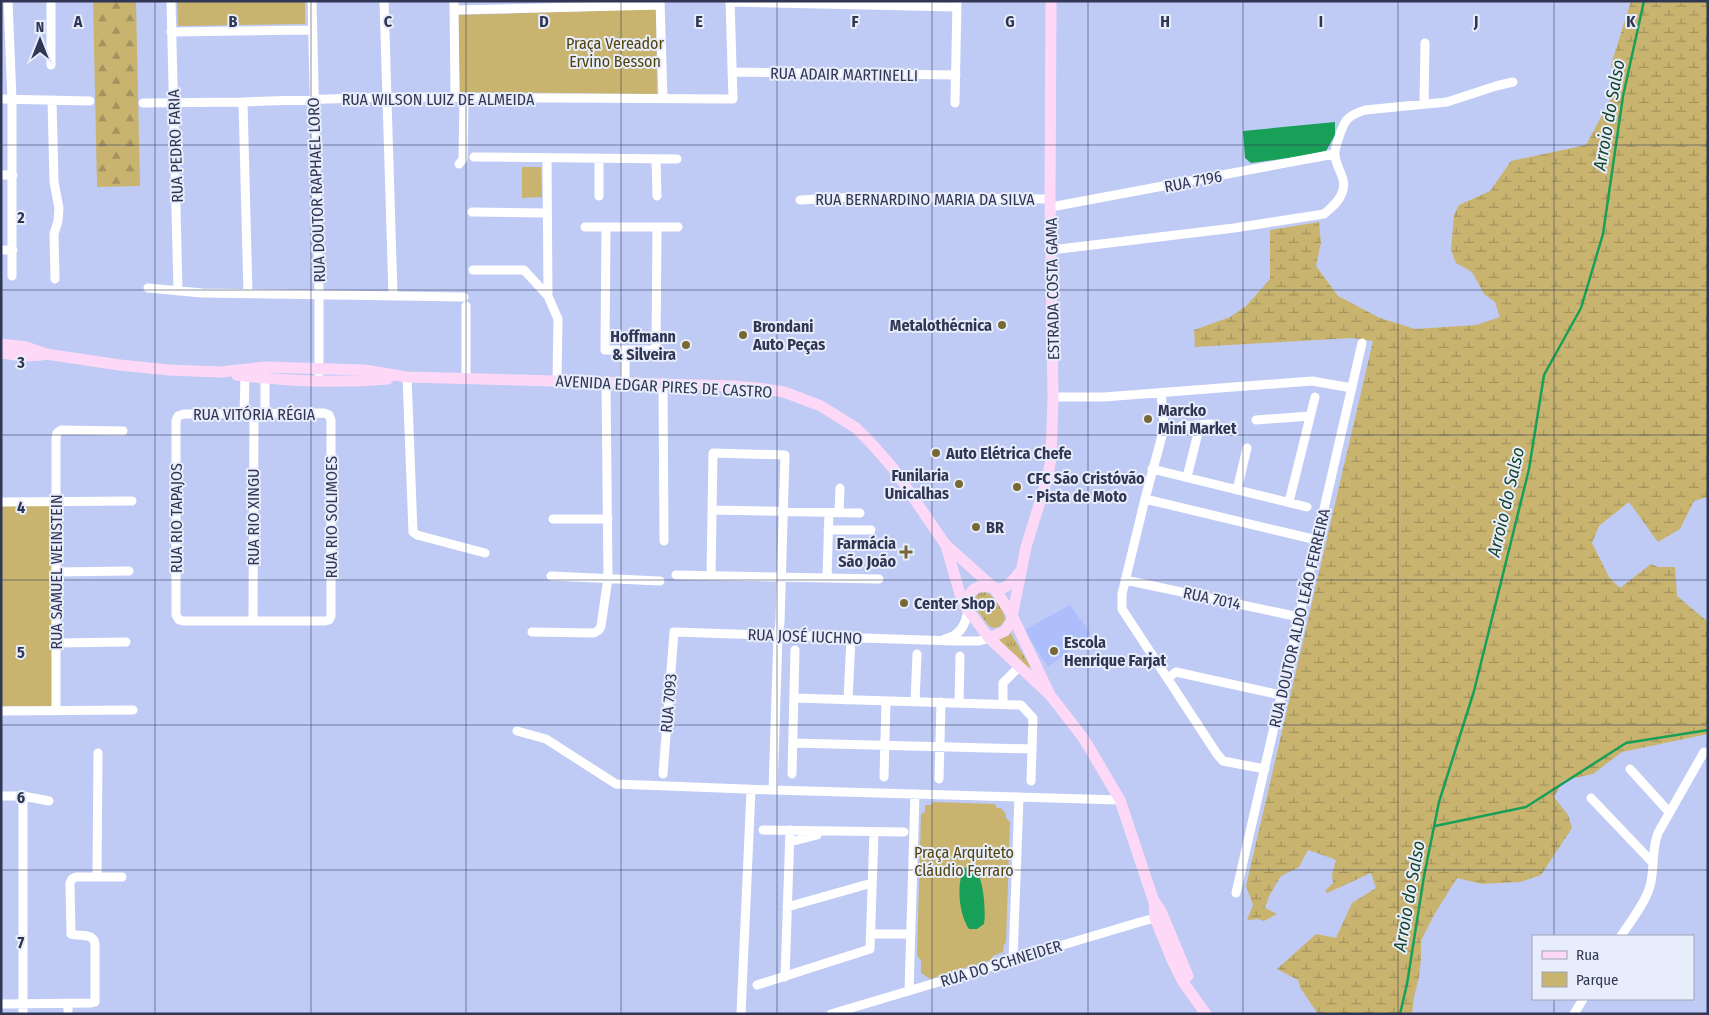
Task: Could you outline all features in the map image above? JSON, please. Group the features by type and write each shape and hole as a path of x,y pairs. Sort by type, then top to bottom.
{"main road":[{"name":"ESTRADA COSTA GAMA","path":"1012,615 1020,572 1051,459 1053,398 1051,1"},
{"name":"AVENIDA EDGAR PIRES DE CASTRO","path":"1,344 26,347 46,354 169,370 220,372 265,378 319,374"},
{"name":"AVENIDA EDGAR PIRES DE CASTRO","path":"1,353 25,356 46,354"},
{"name":"AVENIDA EDGAR PIRES DE CASTRO","path":"220,372 265,367 364,381 407,377 663,383 758,388 784,392 821,406 856,428 872,443 894,468 945,544 994,588 1012,615 1050,695"},
{"name":"AVENIDA EDGAR PIRES DE CASTRO","path":"945,544 960,594 968,610 989,638 1050,695 1084,739 1120,800 1154,902 1155,918 1172,960 1184,982 1206,1014"},
{"path":"968,610 967,600 973,590 983,586 994,588 1006,587 1020,572"},
{"path":"989,638 1005,631 1009,627 1012,615"},
{"name":"AVENIDA EDGAR PIRES DE CASTRO","path":"1154,902 1161,910 1190,979 1196,999"}],"street":[{"path":"8,1 12,99 12,276"},
{"path":"51,1 51,64"},
{"name":"RUA PEDRO FARIA","path":"171,1 178,291"},
{"name":"RUA DOUTOR RAPHAEL LORO","path":"312,1 319,294 319,374"},
{"path":"384,1 392,295"},
{"path":"732,72 730,2 957,4 955,103"},
{"path":"459,164 463,159 454,6 660,3 663,98"},
{"path":"171,32 312,30"},
{"path":"1424,104 1425,43"},
{"name":"RUA WILSON LUIZ DE ALMEIDA","path":"143,103 387,97 732,99 732,72"},
{"name":"RUA ADAIR MARTINELLI","path":"732,72 956,75"},
{"path":"1051,250 1234,228 1324,214 1335,204 1342,193 1344,181 1334,154 1346,119 1365,110 1460,98 1514,82"},
{"path":"1,99 90,101"},
{"path":"52,100 54,182 59,208 54,234 55,279"},
{"path":"243,102 248,294"},
{"name":"RUA 7196","path":"1051,203 1334,154"},
{"path":"474,157 677,159"},
{"path":"547,158 548,296"},
{"path":"599,158 599,196"},
{"path":"656,159 656,196"},
{"path":"1,175 13,175"},
{"name":"RUA BERNARDINO MARIA DA SILVA","path":"800,200 858,197 1051,203"},
{"path":"472,212 548,212"},
{"path":"585,227 678,228"},
{"path":"606,227 605,350 656,350 657,227"},
{"path":"1,250 13,250"},
{"path":"473,270 524,270 548,296 558,319 557,380"},
{"path":"148,288 248,294 392,295 465,301 466,379"},
{"name":"RUA DOUTOR ALDO LEÃO FERREIRA","path":"1236,893 1362,343"},
{"path":"625,350 625,382"},
{"name":"RUA RIO XINGU","path":"245,376 249,414 253,621"},
{"path":"407,377 412,532 485,554"},
{"path":"265,378 265,414"},
{"path":"1053,398 1104,397 1312,381 1352,388"},
{"path":"532,632 594,633 601,626 608,578 606,382"},
{"path":"663,383 664,541"},
{"path":"1161,393 1163,432 1144,498 1125,580 1121,602 1122,609 1217,754 1223,760 1265,769"},
{"path":"1289,502 1315,396"},
{"name":"RUA VITÓRIA RÉGIA","path":"178,416 184,414 324,413 329,415"},
{"name":"RUA RIO SOLIMOES","path":"253,621 325,621 329,620 331,616 331,420 329,415"},
{"name":"RUA RIO TAPAJOS","path":"178,416 176,421 176,615 178,620 183,621 253,621"},
{"path":"1256,420 1310,416"},
{"path":"1181,426 1211,424"},
{"path":"1187,477 1200,425"},
{"name":"RUA SAMUEL WEINSTEIN","path":"56,711 57,433 61,430 123,431"},
{"path":"1237,490 1247,448"},
{"path":"711,576 714,453 785,455 773,790"},
{"path":"1152,468 1307,507"},
{"path":"839,513 840,488"},
{"path":"1144,498 1317,540"},
{"path":"1,502 132,501"},
{"path":"712,510 860,513"},
{"path":"827,578 829,513"},
{"path":"553,519 608,519"},
{"path":"828,530 871,530"},
{"path":"56,572 129,572"},
{"path":"676,575 879,579"},
{"path":"551,576 660,580"},
{"name":"RUA 7014","path":"1125,580 1299,617"},
{"name":"RUA JOSÉ IUCHNO","path":"936,640 949,638 956,634 966,621 968,610"},
{"name":"RUA JOSÉ IUCHNO","path":"674,632 972,641 989,638"},
{"name":"RUA 7093","path":"662,774 674,632"},
{"path":"848,700 850,638"},
{"path":"56,643 126,642"},
{"path":"792,774 795,650"},
{"path":"915,702 917,654"},
{"path":"959,703 960,656"},
{"path":"1003,704 1004,683 1020,666"},
{"path":"1168,678 1176,672 1282,695"},
{"path":"794,698 1021,705 1033,718 1031,781"},
{"path":"884,777 886,701"},
{"path":"939,779 940,702"},
{"path":"1,711 133,710"},
{"path":"517,730 546,739 616,784 751,790 1120,800"},
{"path":"793,743 1032,750"},
{"path":"1622,935 1651,884 1653,845 1669,812 1704,752"},
{"path":"97,877 98,753"},
{"path":"1630,769 1669,812"},
{"path":"741,1014 751,790"},
{"path":"909,991 914,794"},
{"path":"1,796 23,796 49,801"},
{"path":"23,796 23,1014"},
{"path":"1013,959 1019,797"},
{"path":"1591,798 1652,862"},
{"path":"763,830 904,832"},
{"path":"785,977 790,830"},
{"path":"790,842 817,835 817,831"},
{"path":"757,986 870,949 874,832"},
{"path":"1,1004 91,1004 94,1002 94,939 91,936 71,934 70,883 76,877 122,877"},
{"path":"788,907 872,883"},
{"path":"1155,918 1168,927"},
{"name":"RUA DO SCHNEIDER","path":"832,1014 1155,918"},
{"path":"871,934 910,934"},
{"path":"1574,1014 1582,1000"},
{"path":"68,1004 68,1014"}],"shaded area":[{"path":"1335,122 1335,135 1325,153 1251,163 1245,158 1243,131"},
{"name":"Escola Henrique Farjat","path":"1070,605 1091,634 1048,667 1024,630"},
{"path":"968,867 975,870 978,874 984,896 984,924 977,929 969,929 961,908 960,883 964,868"}],"green space":[{"path":"93,1 136,1 140,186 97,187"},
{"path":"177,1 305,1 305,24 178,26"},
{"path":"1631,1 1708,1 1708,497 1694,501 1680,529 1658,542 1629,502 1599,526 1592,543 1609,577 1620,588 1651,564 1658,567 1675,567 1677,596 1708,622 1708,734 1622,752 1593,774 1564,780 1554,797 1568,815 1572,828 1541,875 1520,882 1482,884 1457,878 1434,915 1421,941 1419,977 1412,1014 1318,1014 1301,989 1298,980 1277,969 1316,934 1336,938 1352,903 1376,888 1371,873 1327,893 1325,891 1333,883 1332,874 1336,861 1308,850 1299,867 1281,876 1269,896 1265,908 1277,914 1264,921 1258,919 1247,920 1253,905 1246,886 1373,341 1352,338 1195,347 1194,330 1230,317 1246,306 1270,279 1270,230 1319,222 1321,243 1316,266 1338,296 1380,318 1415,329 1476,325 1500,317 1495,302 1484,294 1472,272 1456,263 1451,250 1454,215 1459,205 1490,191 1511,161 1586,145 1614,93 1617,74 1611,65"},
{"name":"Praça Vereador Ervino Besson","path":"656,9 657,94 460,92 458,15"},
{"path":"522,167 541,167 542,197 522,198"},
{"path":"1,506 53,506 53,706 1,706"},
{"path":"979,593 990,595 999,605 1005,620 999,627 993,628 988,625 975,607 975,598"},
{"path":"1010,632 1030,666 1027,670 998,640"},
{"name":"Praça Arquiteto Cláudio Ferraro","path":"933,802 995,804 997,808 1001,808 1006,814 1006,818 1010,822 1006,942 1003,952 993,956 991,960 930,979 921,973 921,961 917,955 921,814 925,812 925,805 931,805"}],"waterway":[{"name":"Arroio do Salso","path":"1400,1014 1439,802 1474,691 1529,469 1544,375 1581,308 1603,234 1623,96 1644,1"},
{"path":"1435,826 1526,807 1626,743 1708,730"}],"place":[{"name":"Metalothécnica","path":"1002,325"},
{"name":"Brondani Auto Peças","path":"743,335"},
{"name":"Hoffmann & Silveira","path":"686,345"},
{"name":"Marcko Mini Market","path":"1148,419"},
{"name":"Auto Elétrica Chefe","path":"936,453"},
{"name":"Funilaria Unicalhas","path":"959,484"},
{"name":"CFC São Cristóvão - Pista de Moto","path":"1017,487"},
{"name":"BR","path":"976,527"},
{"name":"Farmácia São João","path":"906,552"},
{"name":"Center Shop","path":"904,603"},
{"name":"Escola Henrique Farjat","path":"1054,651"}]}
